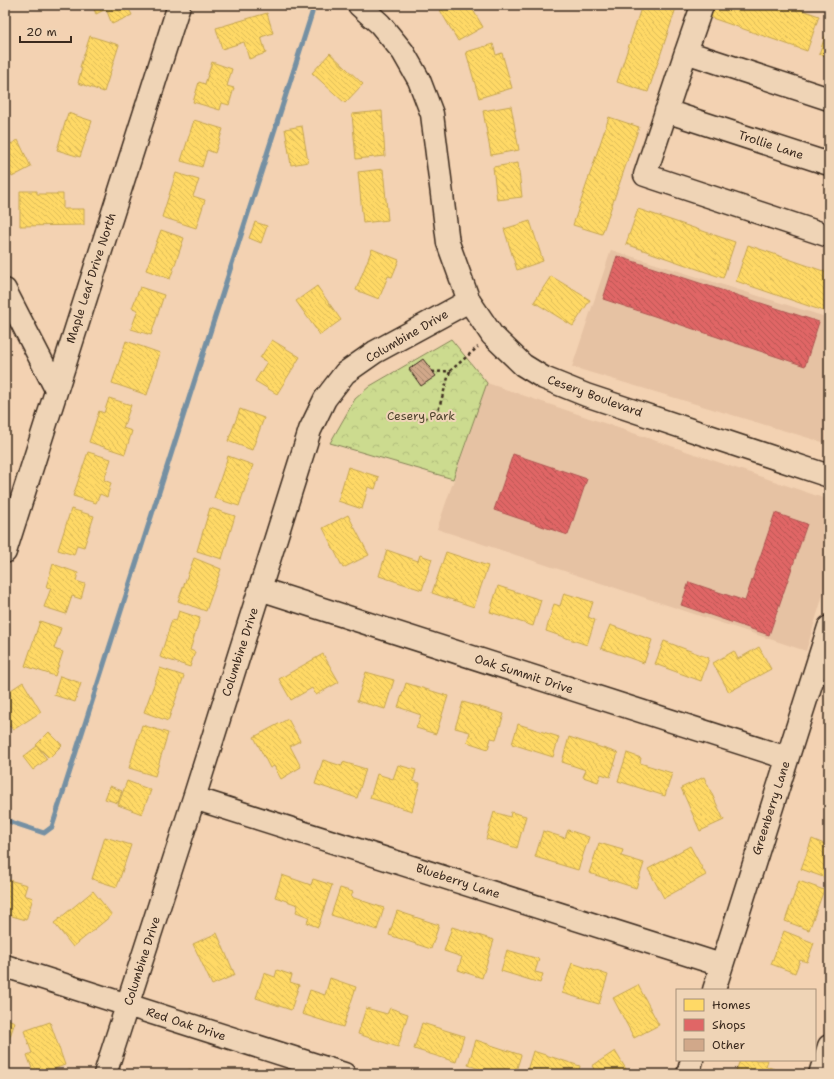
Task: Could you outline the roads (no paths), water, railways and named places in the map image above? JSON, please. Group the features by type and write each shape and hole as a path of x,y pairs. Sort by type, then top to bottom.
{"street":[{"name":"Maple Leaf Drive North","path":"5,552 179,5"},
{"name":"Cesery Boulevard","path":"359,5 380,24 403,52 419,80 432,114 448,243 469,301 492,335 523,365 544,378 586,395 829,476"},
{"path":"702,6 645,175 829,236"},
{"path":"686,52 829,99"},
{"name":"Trollie Lane","path":"666,112 829,164"},
{"path":"5,290 56,389"},
{"name":"Columbine Drive","path":"104,1074 194,798 310,430 325,399 345,373 375,352 469,301"},
{"name":"Oak Summit Drive","path":"260,590 787,758"},
{"name":"Greenberry Lane","path":"714,989 829,627"},
{"name":"Blueberry Lane","path":"194,798 721,965"},
{"name":"Red Oak Drive","path":"5,966 344,1074"},
{"path":"820,1074 829,1046"},
{"path":"688,1074 692,1061"}],"waterway":[{"path":"5,820 44,833 52,827 312,13"}],"park label":[{"name":"Cesery Park","path":"421,416"}]}
